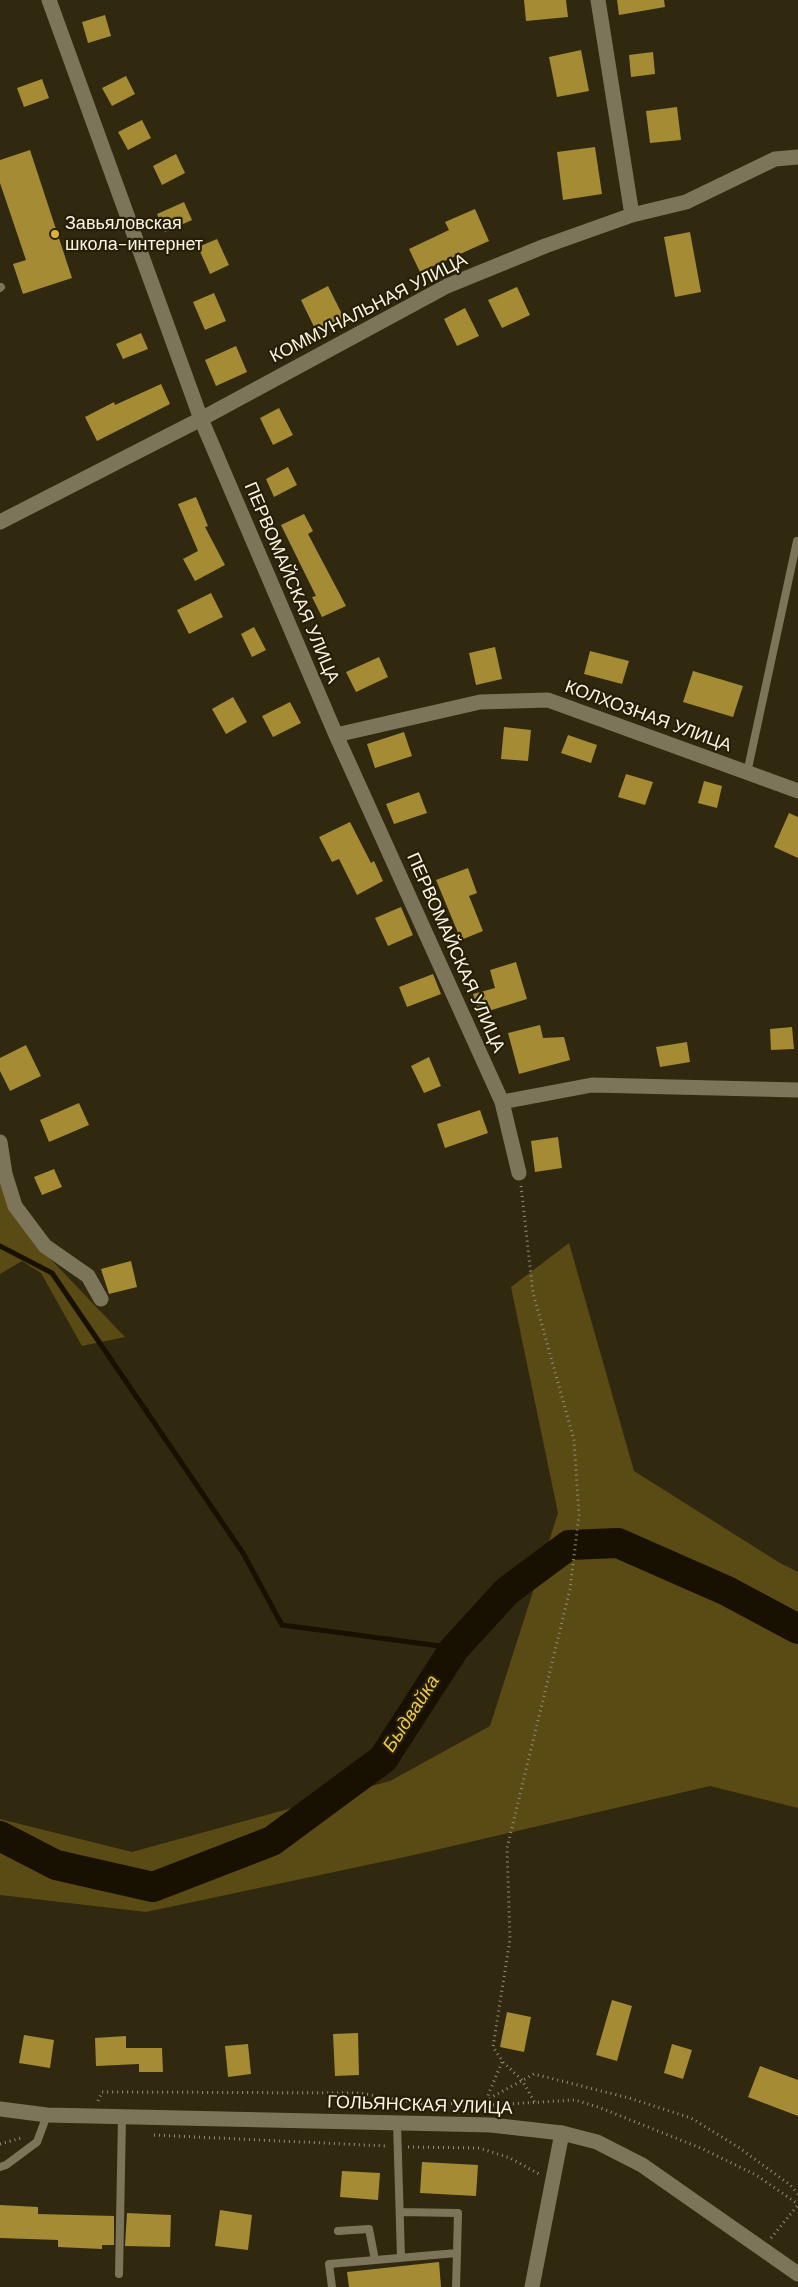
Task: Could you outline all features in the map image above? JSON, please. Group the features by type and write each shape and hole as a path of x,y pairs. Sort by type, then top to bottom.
{"street":[{"name":"ПЕРВОМАЙСКАЯ УЛИЦА","path":"49,0 201,419 336,736 502,1102 519,1173"},
{"path":"598,0 632,215"},
{"name":"КОММУНАЛЬНАЯ УЛИЦА","path":"0,522 201,419 447,286 545,246 632,215 686,202 775,159 798,157"},
{"name":"КОЛХОЗНАЯ УЛИЦА","path":"336,736 480,702 548,700 798,791"},
{"path":"502,1102 592,1085 798,1090"},
{"path":"0,1142 5,1174 15,1206 45,1246 88,1276 101,1299"},
{"name":"ГОЛЬЯНСКАЯ УЛИЦА","path":"0,2109 47,2115 491,2125 562,2134 597,2142 642,2165 798,2274"},
{"path":"533,2286 562,2134"}],"lane":[{"path":"747,773 797,541"},
{"path":"0,2167 6,2165 37,2142 47,2115"},
{"path":"119,2274 122,2117"},
{"path":"398,2123 401,2258"},
{"path":"401,2212 458,2213 456,2287"},
{"path":"338,2232 369,2229 375,2260"},
{"path":"332,2287 329,2264 457,2253"}],"path":[{"path":"519,1173 533,1293 574,1440 579,1515 570,1589 507,1848 510,1939 493,2047 503,2062 522,2080 536,2103"},
{"path":"485,2104 503,2062"},
{"path":"485,2104 492,2097 534,2074 629,2098 691,2118 738,2147 789,2184 798,2194"},
{"path":"102,2092 360,2093 441,2108 575,2100 598,2106 703,2149 756,2176 798,2204 762,2248"},
{"path":"398,2123 421,2104"},
{"path":"0,2144 41,2131"},
{"path":"151,2135 398,2147 479,2148 510,2158 553,2182"}],"shaded area":[{"path":"0,1166 39,1247 125,1337 82,1346 41,1273 22,1261 0,1274"},
{"path":"569,1243 634,1471 780,1563 798,1572 798,1808 710,1786 414,1855 146,1912 0,1895 0,1819 132,1852 390,1781 490,1726 558,1513 511,1287"}],"building":[{"path":"524,0 566,0 568,17 526,21"},
{"path":"617,0 664,0 665,7 619,15"},
{"path":"105,15 111,36 88,43 82,22"},
{"path":"581,50 589,91 557,97 549,57"},
{"path":"653,52 655,74 631,77 629,55"},
{"path":"126,76 135,94 112,106 102,88"},
{"path":"42,79 49,98 24,107 17,88"},
{"path":"677,107 681,140 650,143 646,111"},
{"path":"142,120 151,138 128,150 118,132"},
{"path":"595,147 602,194 563,200 557,152"},
{"path":"30,150 72,278 23,294 13,264 26,260 0,183 0,160"},
{"path":"176,154 185,173 162,185 153,166"},
{"path":"184,202 192,220 165,232 157,214"},
{"path":"475,209 489,241 420,272 409,249 449,230 445,222"},
{"path":"690,232 701,292 675,297 664,237"},
{"path":"217,239 229,265 210,274 198,247"},
{"path":"328,286 345,320 317,333 301,300"},
{"path":"517,287 530,315 502,328 488,300"},
{"path":"214,293 226,321 205,330 193,302"},
{"path":"465,308 479,336 457,346 444,319"},
{"path":"141,333 148,349 123,359 116,344"},
{"path":"236,346 247,372 216,386 205,360"},
{"path":"161,384 170,404 97,441 85,417 114,402 115,405"},
{"path":"279,408 293,435 273,445 260,418"},
{"path":"288,467 297,485 274,497 266,479"},
{"path":"196,497 208,526 205,527 225,565 195,581 183,559 198,551 178,504"},
{"path":"304,514 313,531 308,534 346,606 322,617 312,597 316,596 281,525"},
{"path":"211,593 223,617 189,634 177,610"},
{"path":"254,627 266,650 252,657 241,634"},
{"path":"495,647 502,679 476,685 469,653"},
{"path":"590,651 629,661 622,684 584,674"},
{"path":"379,657 388,677 356,692 346,672"},
{"path":"693,671 743,686 733,717 683,702"},
{"path":"233,697 247,722 226,734 212,709"},
{"path":"290,702 301,723 273,737 262,716"},
{"path":"504,727 531,730 528,761 501,759"},
{"path":"404,732 412,756 375,768 367,744"},
{"path":"568,735 597,745 591,763 561,753"},
{"path":"626,774 653,782 645,805 618,797"},
{"path":"704,781 722,786 717,808 698,803"},
{"path":"419,792 427,813 394,824 386,804"},
{"path":"789,813 798,817 798,858 774,847"},
{"path":"350,822 371,863 374,861 383,881 357,895 339,859 332,862 319,837"},
{"path":"468,868 477,893 469,896 483,931 461,940 436,880"},
{"path":"401,907 413,935 388,946 375,918"},
{"path":"516,962 527,999 479,1014 473,994 495,988 490,970"},
{"path":"433,974 441,994 407,1007 399,987"},
{"path":"540,1025 543,1038 564,1037 570,1060 519,1074 508,1033"},
{"path":"792,1027 794,1049 771,1050 770,1029"},
{"path":"687,1042 690,1062 660,1067 656,1047"},
{"path":"26,1045 41,1076 10,1091 0,1071 0,1058"},
{"path":"429,1057 441,1086 424,1093 411,1066"},
{"path":"79,1103 89,1125 49,1142 40,1120"},
{"path":"480,1110 488,1133 445,1148 437,1124"},
{"path":"558,1137 562,1168 535,1172 531,1141"},
{"path":"54,1169 62,1187 42,1195 34,1177"},
{"path":"131,1261 137,1287 109,1294 101,1269"},
{"path":"612,2000 632,2006 617,2061 596,2055"},
{"path":"507,2012 531,2017 524,2052 500,2047"},
{"path":"358,2033 359,2075 335,2076 333,2034"},
{"path":"24,2035 54,2040 50,2068 19,2063"},
{"path":"126,2036 126,2048 162,2048 163,2072 139,2072 139,2064 96,2066 95,2038"},
{"path":"248,2044 251,2074 228,2077 225,2046"},
{"path":"672,2044 692,2050 683,2079 664,2073"},
{"path":"760,2066 798,2080 798,2116 748,2097"},
{"path":"422,2162 478,2165 476,2196 420,2193"},
{"path":"342,2171 380,2173 378,2200 340,2197"},
{"path":"0,2205 38,2207 38,2214 114,2216 114,2245 102,2245 102,2249 58,2247 58,2240 0,2238"},
{"path":"220,2210 252,2215 248,2250 215,2246"},
{"path":"127,2213 171,2215 170,2247 125,2246"},
{"path":"439,2262 441,2287 349,2287 347,2272"}],"waterway":[{"path":"0,1246 52,1273 243,1553 282,1625 455,1648"},
{"name":"Быдвайка","path":"0,1836 56,1865 153,1887 272,1841 383,1759 454,1649 507,1591 569,1545 618,1543 727,1591 798,1629"}],"place":[{"name":"Завьяловская школа-интернет","path":"55,234"}]}
